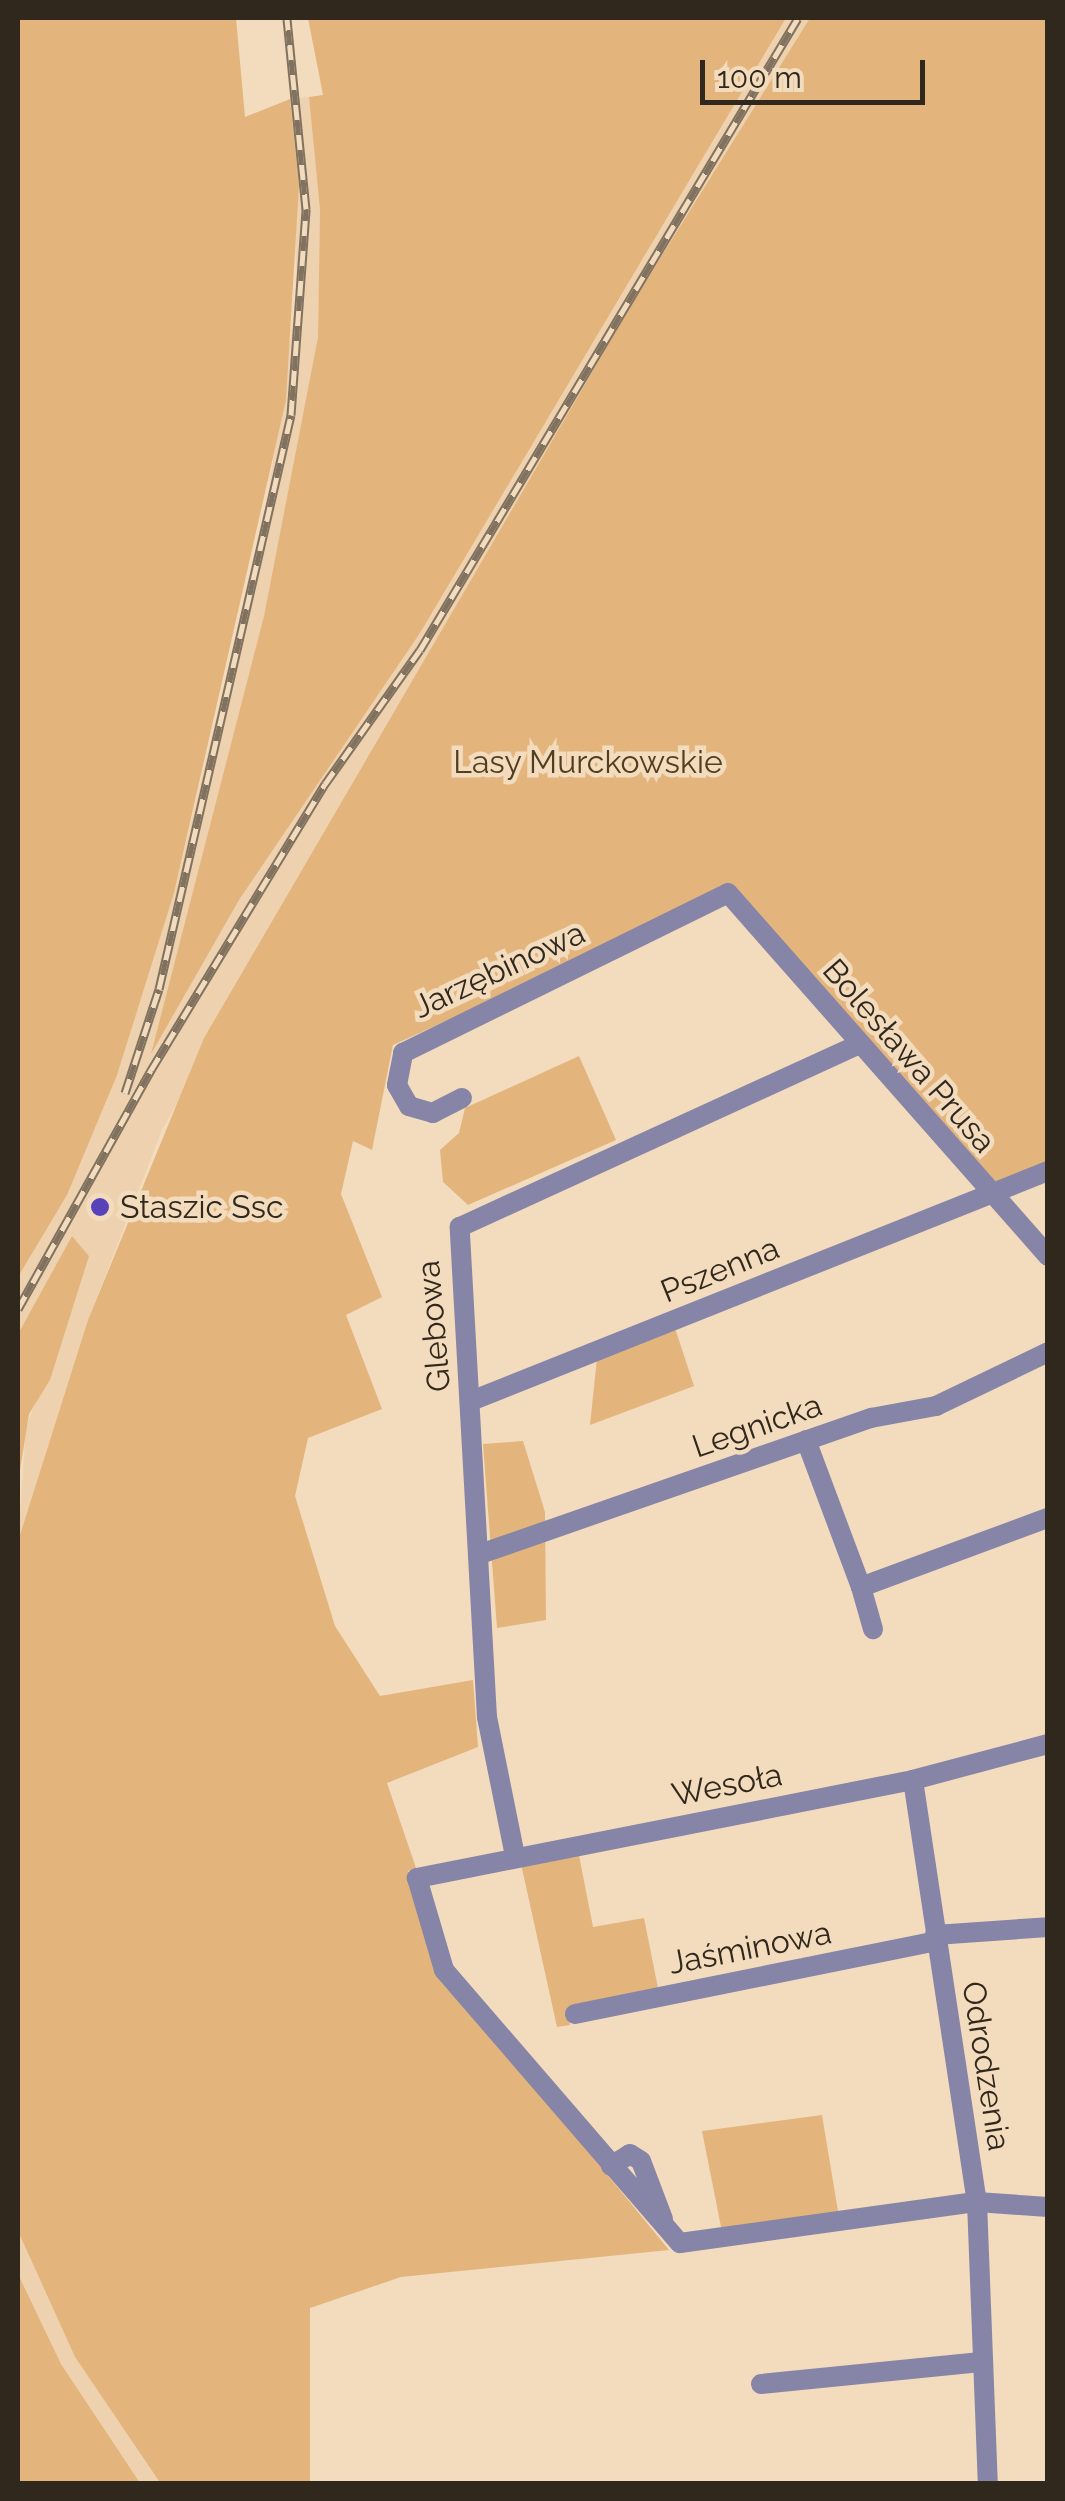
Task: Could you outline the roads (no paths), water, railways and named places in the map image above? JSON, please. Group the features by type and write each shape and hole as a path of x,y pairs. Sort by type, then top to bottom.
{"street":[{"name":"Bolesława Prusa","path":"728,893 1048,1256"},
{"name":"Jarzębinowa","path":"462,1098 433,1113 409,1106 398,1090 403,1054 728,893"},
{"name":"Glebowa","path":"516,1856 487,1717 483,1553 457,1243 467,1220 859,1044"},
{"name":"Pszenna","path":"472,1401 1048,1171"},
{"name":"Legnicka","path":"483,1553 806,1440 936,1406 1048,1352"},
{"path":"806,1440 873,1630"},
{"path":"861,1588 1048,1518"},
{"name":"Wesoła","path":"976,2202 683,2244 444,1970 417,1878 913,1780 1048,1744"},
{"name":"Odrodzenia","path":"913,1780 976,2202 988,2484"},
{"name":"Jaśminowa","path":"576,2014 936,1938 1048,1927"},
{"path":"976,2202 1048,2208"},
{"path":"761,2384 981,2362"}],"railway":[{"path":"125,1093 159,989 291,415 306,209 287,18"},
{"path":"18,1309 151,1070 325,784 420,650 798,18"}],"place":[{"name":"Staszic Ssc","path":"100,1207"}],"park label":[{"name":"Lasy Murckowskie","path":"588,762"}]}
